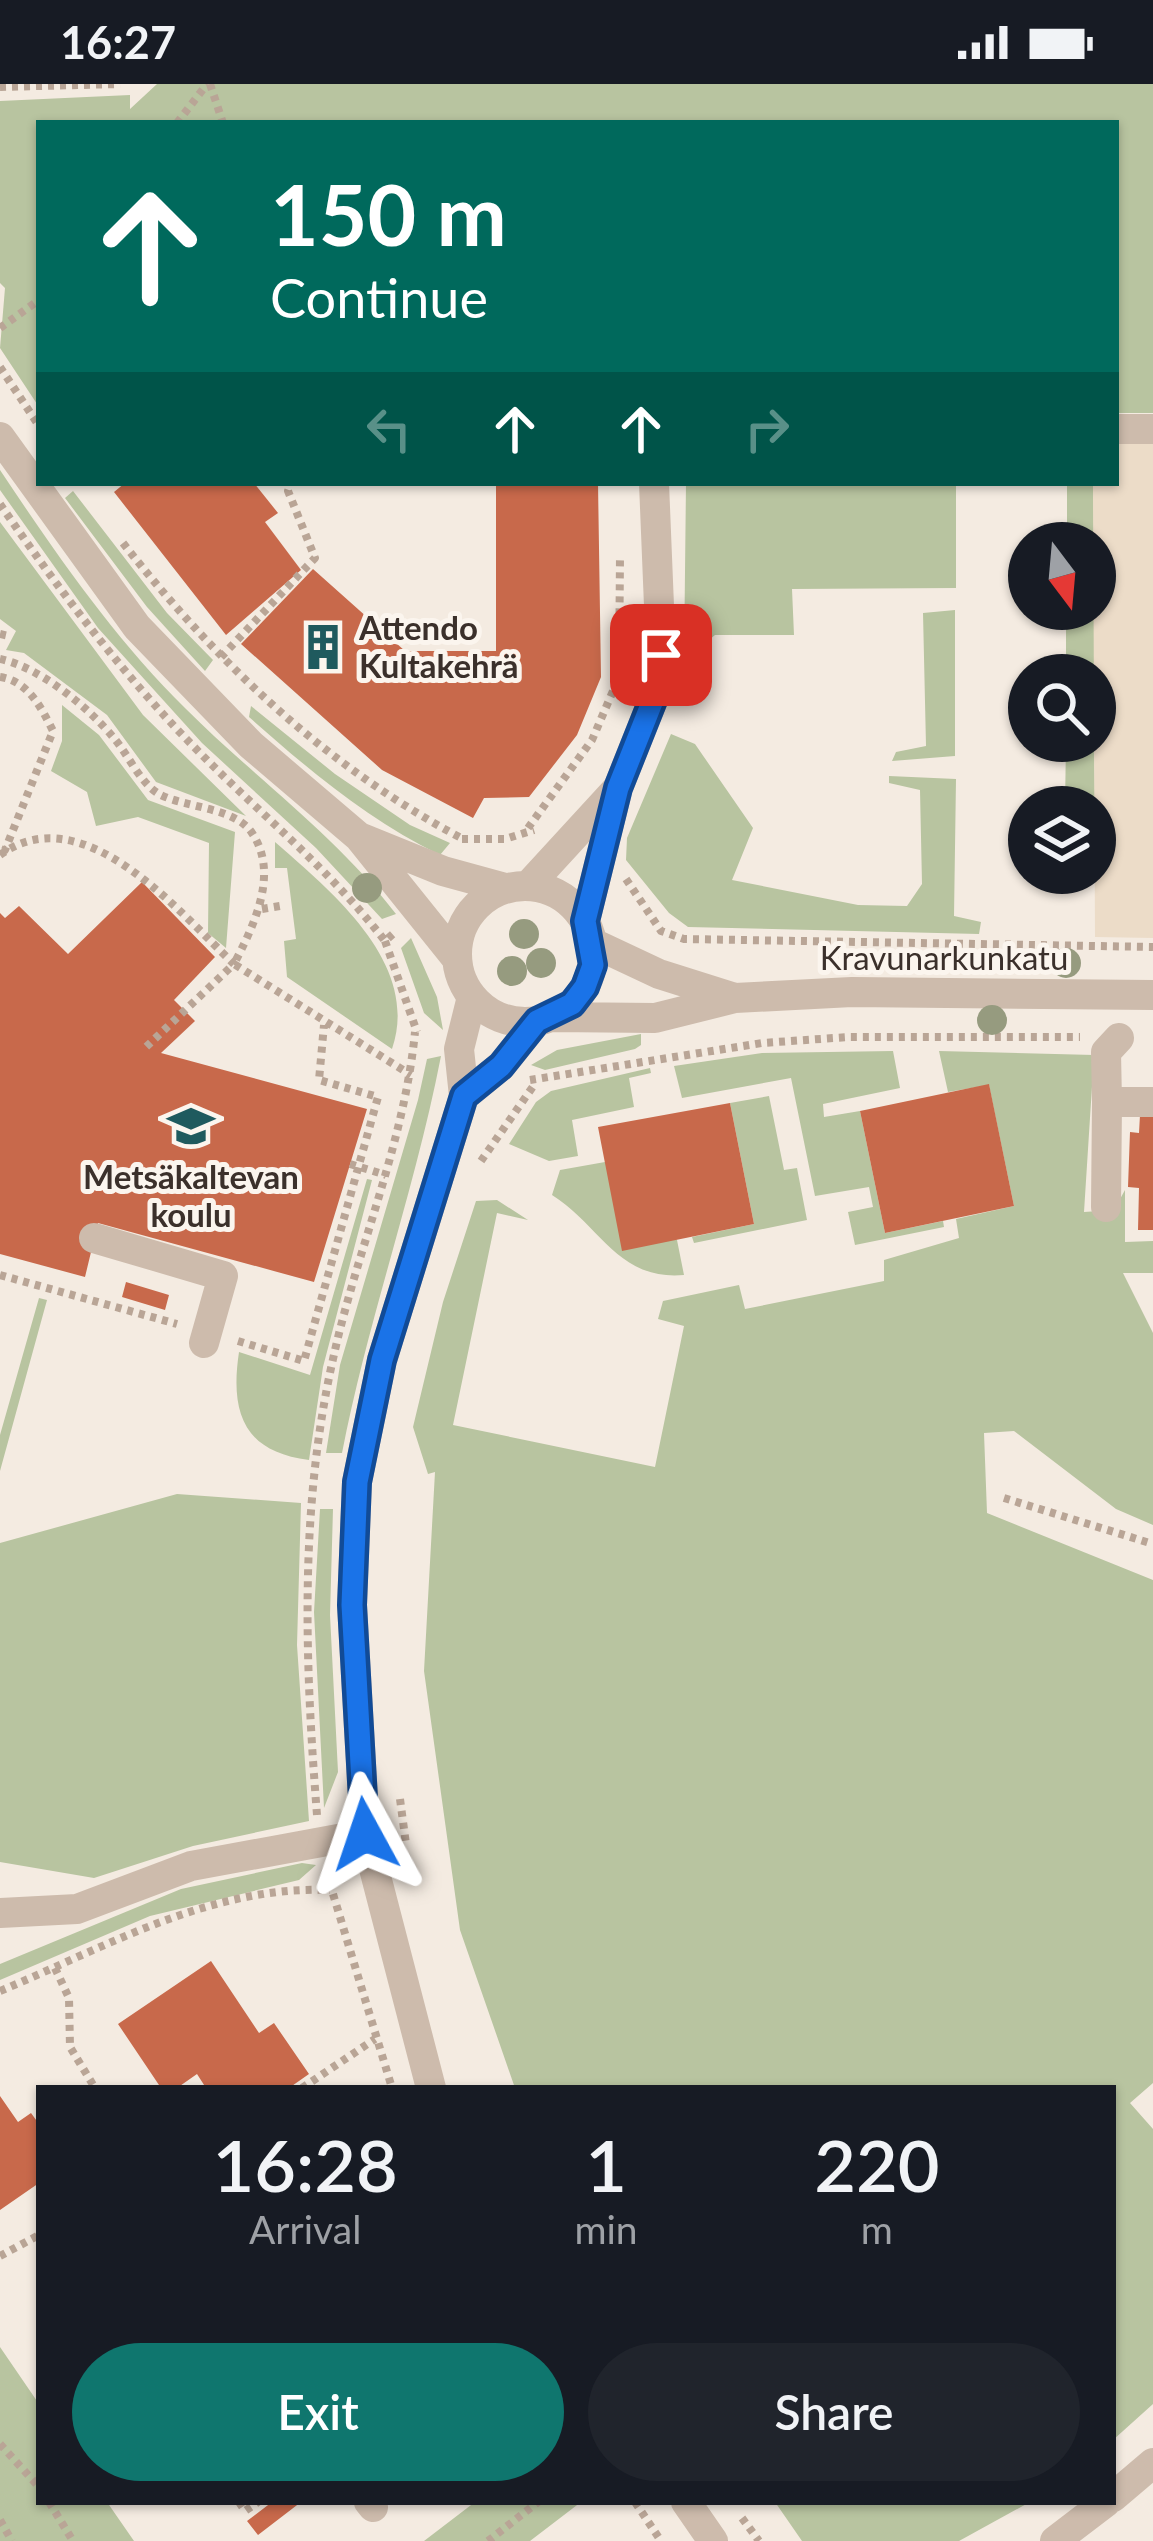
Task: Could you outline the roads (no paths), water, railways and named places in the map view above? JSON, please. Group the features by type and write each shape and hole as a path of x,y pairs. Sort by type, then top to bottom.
{"street":[{"path":"1119,429 1153,429"},
{"path":"0,436 137,627 251,745 359,837 414,912 457,959 472,997 501,1018 545,1019"},
{"path":"464,1096 585,987 589,932 618,788 657,690 654,486"},
{"path":"457,959 469,915 516,887 618,788"},
{"path":"359,837 443,872 571,902 589,932"},
{"name":"Kravunarkunkatu","path":"589,932 659,974 735,998"},
{"name":"Kravunarkunkatu","path":"545,1019 655,1018 735,998 852,992 1153,995"},
{"path":"430,2085 365,1834 354,1711 357,1482 382,1360 464,1096 459,1049 472,997"},
{"path":"1106,1207 1106,1052 1119,1038"},
{"path":"1107,1102 1153,1102"},
{"path":"94,1238 223,1276 205,1337"},
{"path":"0,1913 77,1909 191,1866 365,1834"},
{"path":"1116,2494 1153,2463"},
{"path":"688,2505 713,2541"},
{"path":"1055,2541 1102,2505"}],"place":[{"name":"Attendo Kultakehrä","path":"323,647"},
{"name":"Metsäkaltevan koulu","path":"191,1126"}]}
